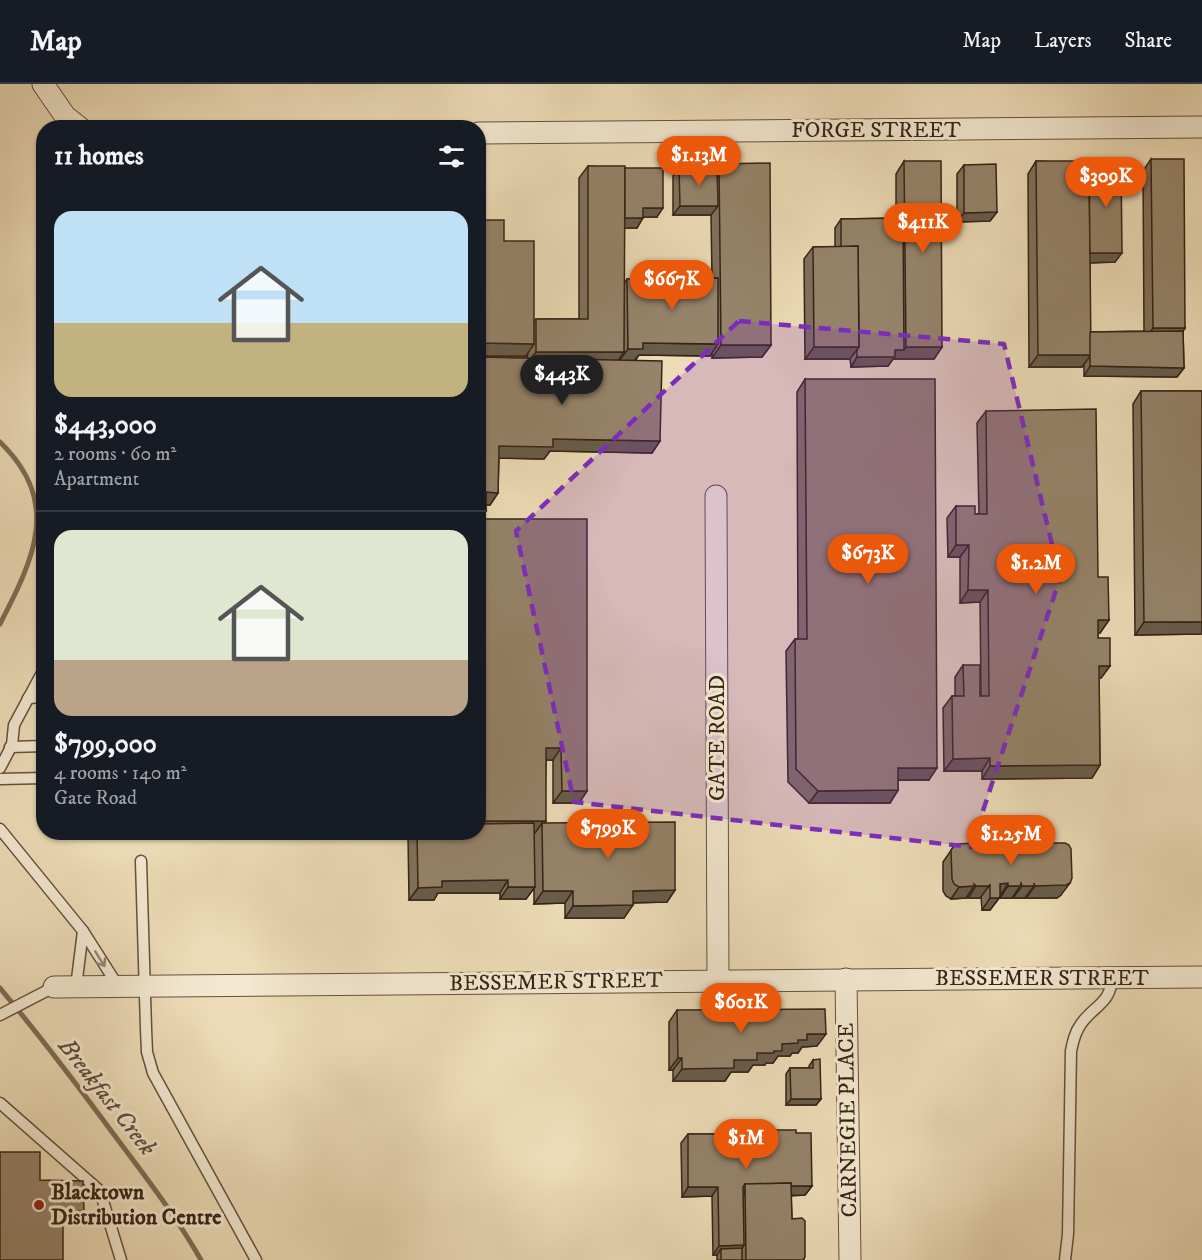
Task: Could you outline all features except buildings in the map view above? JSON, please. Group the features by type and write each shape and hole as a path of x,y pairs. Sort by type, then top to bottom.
{"street":[{"path":"43,84 69,120"},
{"name":"FORGE STREET","path":"486,133 1202,128"},
{"name":"GATE ROAD","path":"716,496 718,980"},
{"name":"BESSEMER STREET","path":"54,987 1202,976"},
{"name":"CARNEGIE PLACE","path":"846,980 850,1260"}],"lane":[{"path":"0,768 10,747 14,725 36,684"},
{"path":"28,698 36,698"},
{"path":"10,747 36,746"},
{"path":"0,779 36,778"},
{"path":"0,829 83,931 118,987"},
{"path":"141,861 147,1052 153,1073 256,1260"},
{"path":"76,987 83,931"},
{"path":"1065,1260 1068,1234 1071,1051 1080,1026 1107,999 1112,977"},
{"path":"0,1015 54,987"},
{"path":"0,1103 100,1191 122,1260"}],"highlighted area":[{"path":"739,321 1004,344 1060,578 971,847 574,802 516,531"}],"waterway":[{"name":"Breakfast Creek","path":"0,442 19,464 31,486 36,509 36,531 31,553 23,576 0,624"},
{"name":"Breakfast Creek","path":"0,988 59,1061 149,1181 201,1260"}],"place":[{"name":"Blacktown Distribution Centre","path":"39,1205"}]}
